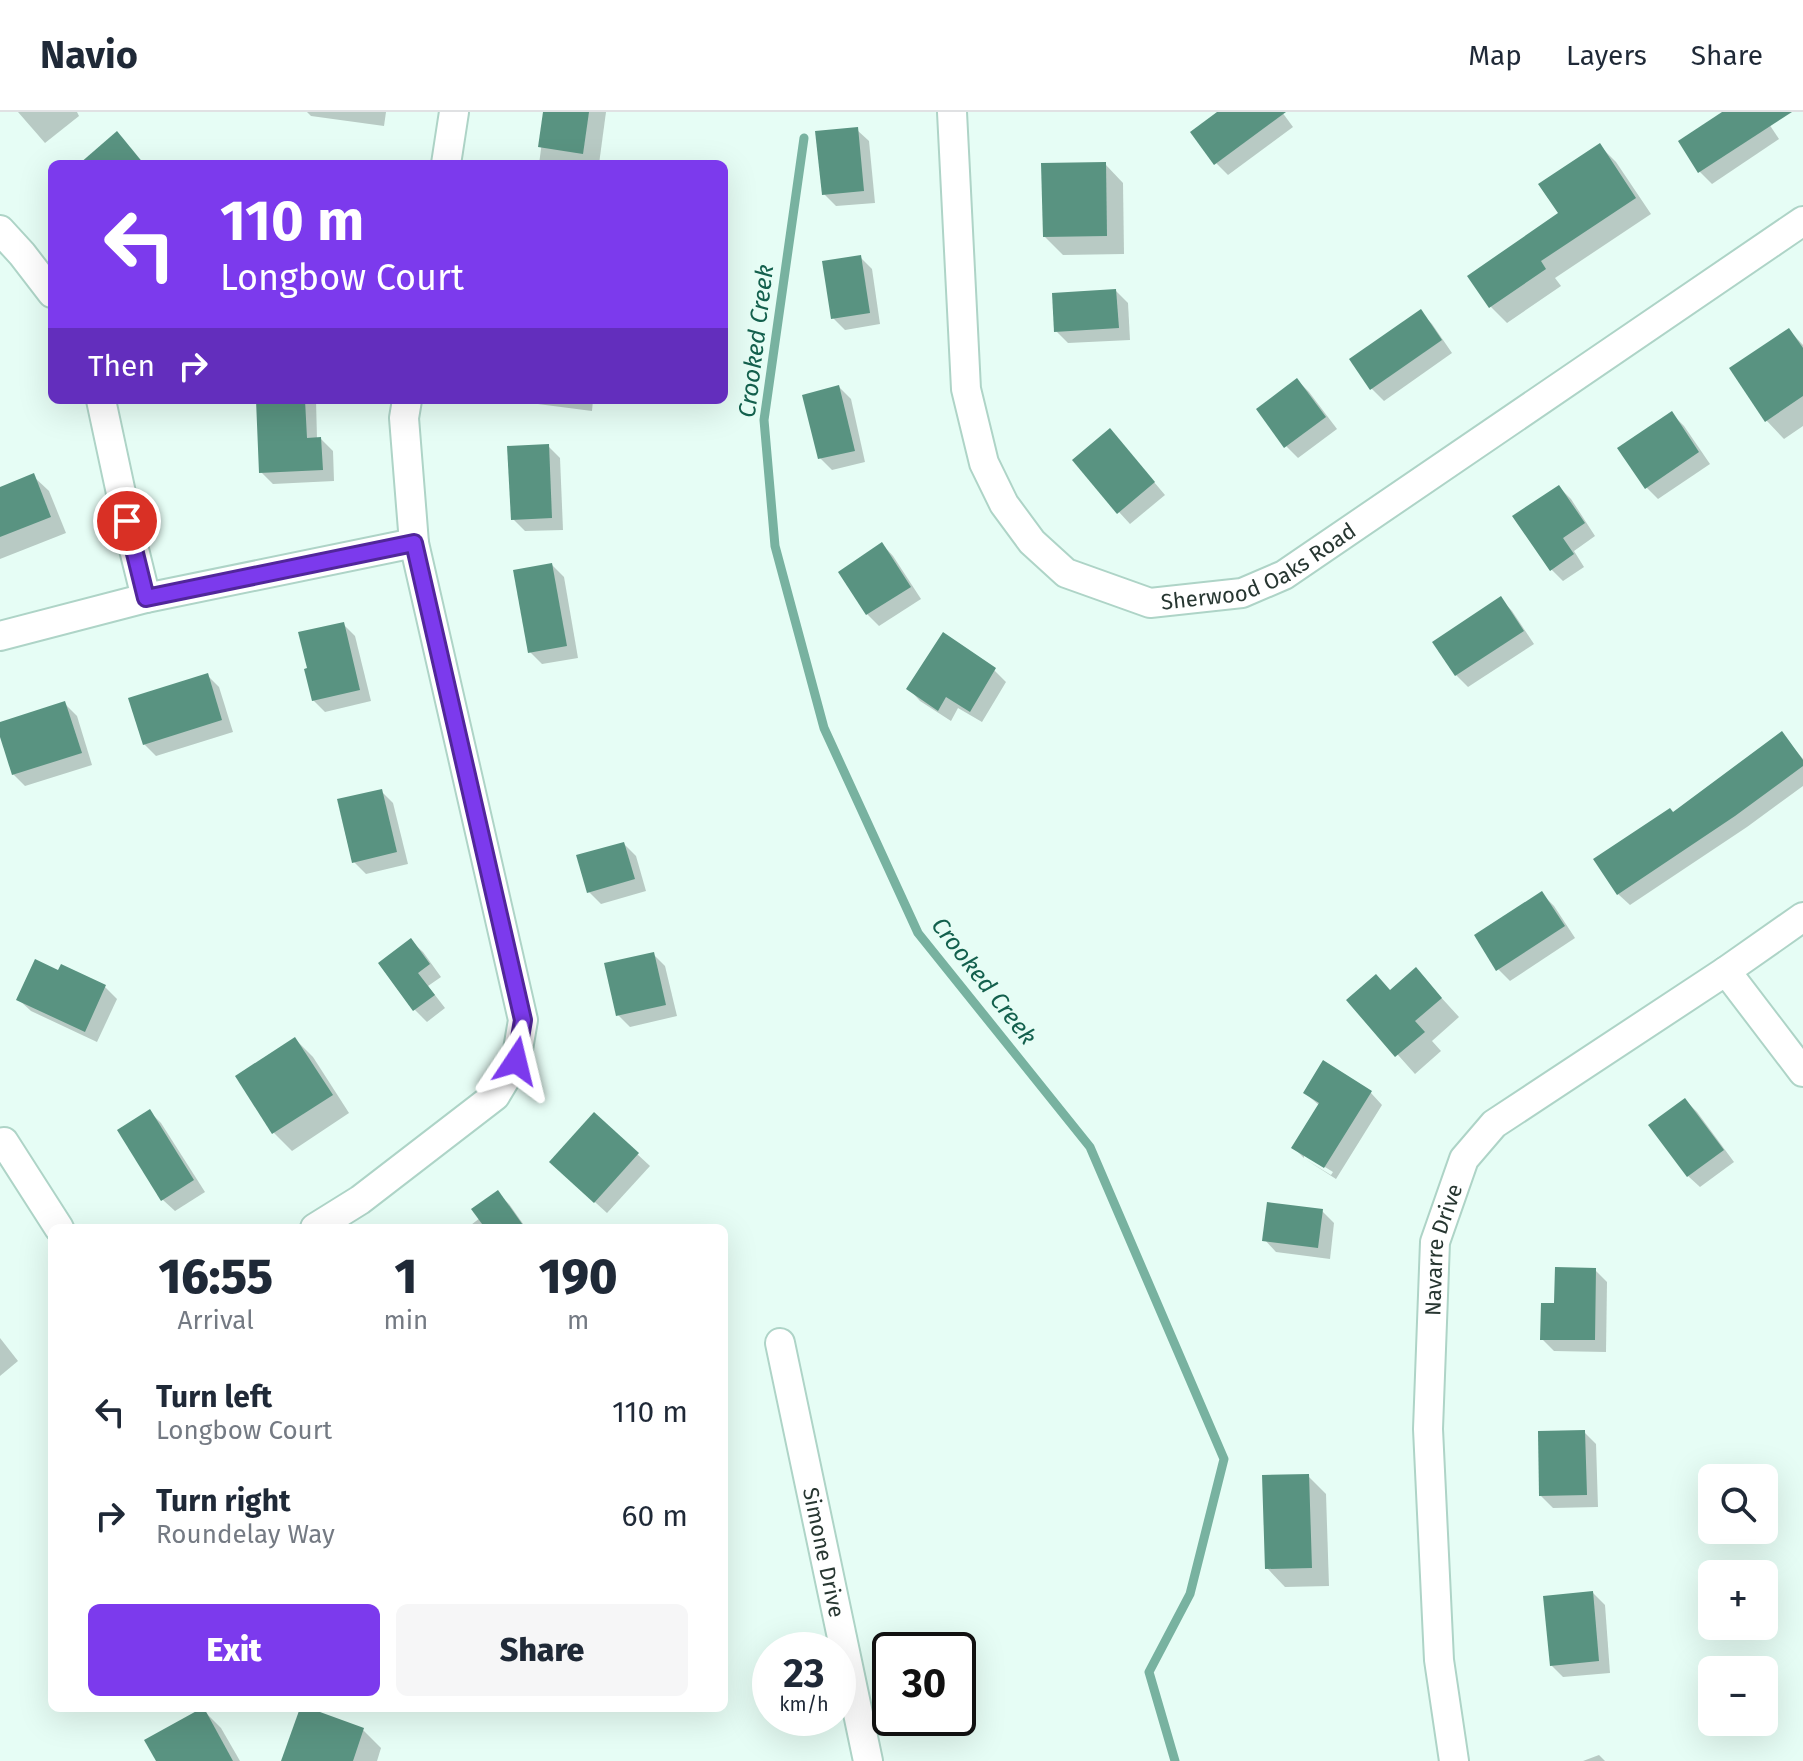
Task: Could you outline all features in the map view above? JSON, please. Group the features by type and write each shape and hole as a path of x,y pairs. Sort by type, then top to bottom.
{"street":[{"path":"447,160 454,112"},
{"name":"Sherwood Oaks Road","path":"952,112 966,389 984,463 1004,504 1032,542 1066,573 1150,603 1242,593 1284,575 1803,221"},
{"path":"0,230 48,288"},
{"path":"102,404 146,598"},
{"path":"321,1224 360,1200 495,1096 516,1061 523,1020 414,543 404,418 406,404"},
{"path":"0,636 146,598 414,543"},
{"name":"Navarre Drive","path":"1454,1761 1439,1660 1428,1429 1435,1242 1464,1159 1494,1124 1803,917"},
{"path":"1726,971 1803,1072"},
{"path":"4,1142 56,1224"},
{"name":"Simone Drive","path":"780,1343 868,1761"}],"building":[{"path":"543,112 589,112 583,154 538,147"},
{"path":"1217,112 1286,112 1214,165 1190,132"},
{"path":"1722,112 1792,112 1698,173 1678,141"},
{"path":"858,127 864,191 822,195 815,131"},
{"path":"117,131 141,160 84,160"},
{"path":"1600,143 1636,198 1541,261 1546,269 1489,308 1467,276 1558,213 1538,184"},
{"path":"1106,162 1107,236 1043,237 1041,163"},
{"path":"861,255 870,313 831,319 822,261"},
{"path":"1116,289 1119,328 1054,332 1052,293"},
{"path":"1421,309 1442,340 1370,390 1349,359"},
{"path":"1789,328 1803,348 1803,396 1765,422 1729,368"},
{"path":"1297,378 1326,417 1284,448 1256,409"},
{"path":"839,385 855,451 818,459 802,395"},
{"path":"256,404 305,404 307,438 321,437 323,470 259,473"},
{"path":"1672,411 1699,452 1645,489 1617,448"},
{"path":"1110,428 1155,482 1117,514 1072,460"},
{"path":"549,444 552,518 511,520 507,446"},
{"path":"34,473 51,517 0,537 0,487"},
{"path":"1559,485 1585,523 1563,538 1574,554 1550,571 1512,516"},
{"path":"882,542 911,587 866,615 838,572"},
{"path":"552,563 567,646 528,653 513,570"},
{"path":"1501,596 1524,631 1455,676 1432,642"},
{"path":"344,622 360,690 312,701 298,632"},
{"path":"943,632 996,668 970,712 946,697 938,711 906,689"},
{"path":"208,673 222,720 143,745 128,698"},
{"path":"65,701 82,753 12,775 0,737 0,722"},
{"path":"1782,731 1803,760 1803,766 1617,895 1593,859 1670,808 1673,812"},
{"path":"382,789 397,852 352,863 337,799"},
{"path":"624,842 635,879 587,893 576,855"},
{"path":"1542,891 1565,926 1496,971 1474,935"},
{"path":"411,938 430,964 418,973 435,995 413,1011 378,963"},
{"path":"654,952 666,1005 616,1016 604,963"},
{"path":"35,959 58,970 61,964 106,985 85,1032 16,1000"},
{"path":"1416,967 1442,998 1415,1021 1425,1032 1395,1057 1346,1000 1376,974 1390,990"},
{"path":"295,1037 333,1095 272,1134 235,1076"},
{"path":"1323,1060 1372,1091 1324,1168 1291,1148 1319,1103 1303,1093"},
{"path":"1685,1098 1724,1150 1687,1177 1648,1125"},
{"path":"150,1109 194,1180 161,1201 117,1130"},
{"path":"594,1112 639,1153 594,1203 549,1162"},
{"path":"498,1190 522,1224 482,1224 471,1209"},
{"path":"1267,1202 1323,1209 1318,1248 1262,1241"},
{"path":"1555,1267 1596,1268 1595,1340 1540,1340 1541,1303 1554,1303"},
{"path":"1585,1430 1587,1495 1539,1496 1538,1431"},
{"path":"1309,1474 1312,1568 1265,1569 1262,1475"},
{"path":"1593,1591 1599,1661 1550,1666 1543,1596"},
{"path":"195,1712 206,1712 233,1761 156,1761 144,1740"},
{"path":"299,1712 320,1712 364,1728 353,1761 281,1761"}],"waterway":[{"name":"Crooked Creek","path":"804,138 764,420 775,546 824,728 918,933 1090,1147 1224,1459 1190,1594 1149,1672 1175,1761"}],"route":[{"path":"127,521 146,598 414,543 523,1020 516,1061"}]}
